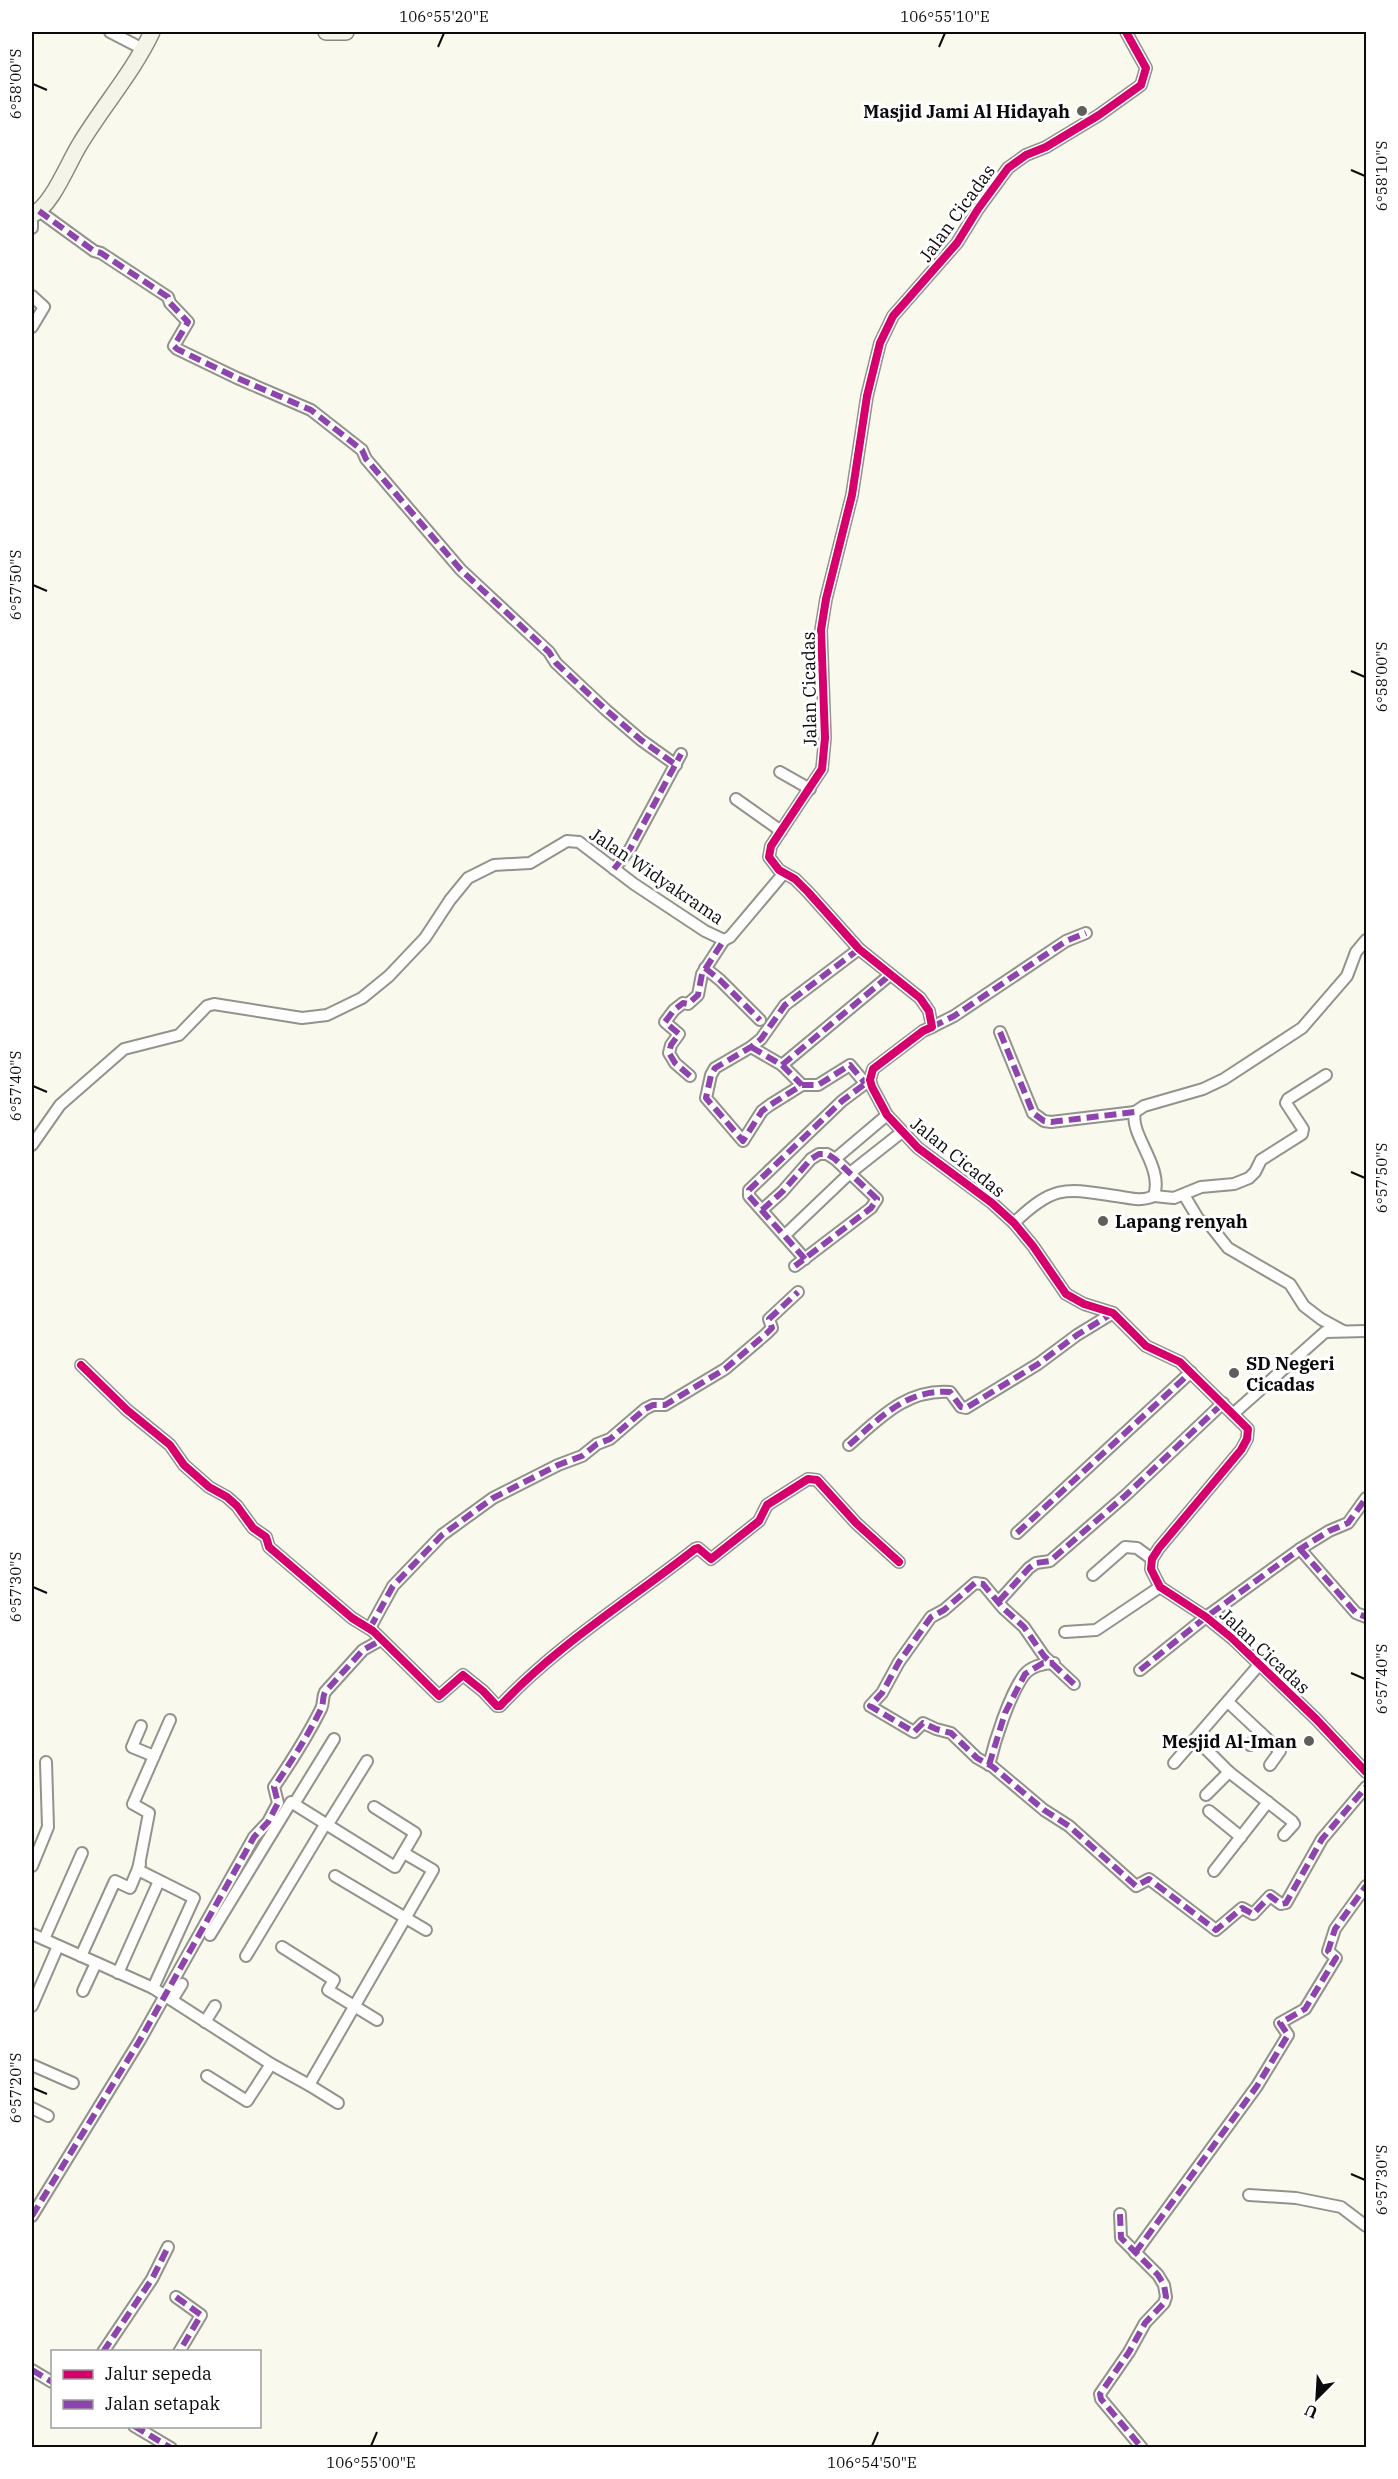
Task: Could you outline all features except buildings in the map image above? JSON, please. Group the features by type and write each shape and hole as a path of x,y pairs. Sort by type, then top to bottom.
{"street":[{"path":"110,32 143,49"},
{"path":"32,228 34,215 60,180 79,144 152,32"},
{"path":"326,32 346,32"},
{"name":"Jalan Cicadas","path":"932,1027 929,1011 920,998 859,949 795,879 772,862 769,851 822,770 825,758 821,630 826,599 852,495 867,396 885,329 892,316 957,243 1008,168 1026,155 1046,147 1099,115 1141,85 1146,69 1126,32"},
{"path":"34,215 93,251 101,253 168,297 170,303 188,322 175,348 314,413 362,450 366,459 461,570 549,652 556,663 641,740 676,765"},
{"path":"32,296 44,307 32,327"},
{"path":"614,869 630,849 681,754"},
{"path":"780,772 810,789"},
{"path":"736,799 781,831"},
{"name":"Jalan Widyakrama","path":"32,1145 60,1105 124,1048 179,1035 207,1006 224,1004 263,1013 302,1018 327,1015 362,998 389,976 425,938 450,900 468,878 494,865 530,863 559,845 571,840 579,842 614,869 705,931 724,940 784,873"},
{"path":"762,1210 782,1192 811,1159 819,1154 827,1154 835,1159 875,1197 877,1202 800,1263 784,1235 749,1196 748,1190 842,1101 868,1082 873,1069 883,1059 932,1027 954,1016 1066,941 1086,933"},
{"path":"690,1076 675,1063 669,1053 669,1048 679,1034 665,1022 674,1010 683,1003 688,1004 698,995 698,987 705,968 724,940"},
{"path":"1000,1032 1034,1113 1039,1118 1051,1122 1135,1112 1144,1106 1203,1089 1224,1079 1302,1028 1349,974 1356,952 1366,940"},
{"path":"859,949 785,1005 761,1039 715,1068 707,1091 707,1101 729,1122 741,1140 744,1140 762,1111 802,1084 818,1085 850,1065 868,1082"},
{"path":"705,968 760,1020"},
{"path":"782,1065 890,975"},
{"path":"751,1047 782,1065 802,1084"},
{"path":"1014,1223 1032,1206 1061,1191 1078,1189 1141,1200 1154,1196 1174,1198 1201,1187 1234,1184 1249,1178 1256,1173 1261,1160 1300,1136 1303,1128 1286,1103 1293,1095 1326,1075"},
{"name":"Jalan Cicadas","path":"868,1082 886,1115 902,1132 938,1164 992,1203 1014,1223 1033,1245 1066,1294 1084,1304 1113,1313 1146,1346 1180,1362 1248,1429 1247,1439 1240,1450 1152,1559"},
{"path":"1135,1112 1136,1125 1149,1155 1156,1183 1154,1196"},
{"path":"835,1159 886,1115"},
{"path":"784,1235 850,1173 902,1132"},
{"path":"1184,1195 1199,1220 1209,1224 1228,1248 1290,1284 1304,1306 1321,1319 1354,1333 1366,1331"},
{"path":"370,1628 393,1586 442,1535 493,1498 558,1465 582,1456 597,1444 610,1439 645,1409 653,1405 665,1405 725,1369 772,1328 769,1319 798,1292"},
{"path":"849,1445 882,1414 931,1392 950,1392 960,1407 964,1408 1038,1364 1077,1335 1113,1313"},
{"path":"1233,1414 1325,1332 1343,1330"},
{"path":"81,1365 127,1410 171,1445 184,1465 209,1487 227,1497 237,1506 253,1528 266,1537 269,1547 352,1618 370,1628 438,1695 463,1675 483,1690 499,1707 516,1687 546,1661 695,1549 698,1548 711,1559 759,1521 767,1505 808,1479 817,1480 856,1523 899,1562"},
{"path":"1017,1533 1191,1372"},
{"path":"999,1601 1029,1568 1036,1563 1050,1561 1126,1495 1223,1404"},
{"path":"1140,1670 1206,1617 1300,1549 1329,1531 1348,1523 1366,1498"},
{"path":"1065,1632 1096,1630 1160,1587 1151,1569 1152,1559 1137,1548 1125,1547 1093,1575"},
{"path":"1300,1549 1356,1613 1366,1617"},
{"path":"1074,1684 1044,1656 1024,1627 1003,1608 983,1584 975,1583 944,1610 931,1617 899,1662 882,1693 870,1706 914,1732 926,1723 936,1729 951,1732 977,1758 989,1765 1044,1810 1069,1826 1136,1886 1149,1879 1216,1930 1240,1909 1244,1908 1253,1914 1270,1896 1281,1904 1286,1903 1322,1839 1366,1787"},
{"name":"Jalan Cicadas","path":"1160,1587 1206,1617 1316,1719 1366,1772"},
{"path":"134,2043 254,1837 268,1822 277,1807 274,1788 290,1765 318,1715 324,1703 325,1692 363,1650 381,1640"},
{"path":"989,1765 1005,1713 1025,1674 1043,1663 1054,1663"},
{"path":"1174,1763 1259,1665"},
{"path":"1228,1702 1280,1751 1270,1765"},
{"path":"81,1956 115,1881 130,1888 154,1832 146,1828 150,1813 133,1804 170,1720"},
{"path":"141,1726 132,1747 154,1756"},
{"path":"1250,1745 1261,1733"},
{"path":"294,1804 334,1739"},
{"path":"1196,1739 1229,1772 1294,1823 1284,1835"},
{"path":"246,1956 367,1761"},
{"path":"32,1866 48,1827 46,1762"},
{"path":"1206,1796 1229,1772"},
{"path":"210,1935 291,1802 395,1867 415,1833 374,1807"},
{"path":"1214,1871 1268,1802"},
{"path":"1209,1810 1241,1837"},
{"path":"44,1940 82,1853"},
{"path":"309,2085 433,1870 404,1853"},
{"path":"32,2216 117,2081 163,1994 194,1898 138,1870"},
{"path":"334,1876 426,1930"},
{"path":"118,1972 159,1881"},
{"path":"1135,2253 1257,2086 1288,2035 1280,2023 1307,2006 1335,1961 1336,1957 1328,1951 1335,1929 1366,1886"},
{"path":"32,1934 163,1994 338,2103"},
{"path":"32,2006 58,1946"},
{"path":"282,1947 334,1980 328,1990 377,2020"},
{"path":"83,1991 96,1963"},
{"path":"163,1994 182,1984"},
{"path":"205,2022 215,2006"},
{"path":"207,2076 247,2101 272,2064"},
{"path":"32,2065 73,2083"},
{"path":"32,2108 48,2116"},
{"path":"1249,2194 1296,2198 1341,2207 1366,2226"},
{"path":"1120,2214 1121,2238 1158,2275 1164,2285 1166,2296 1164,2304 1145,2323 1129,2352 1100,2394 1101,2399 1142,2448"},
{"path":"104,2350 152,2279 168,2247"},
{"path":"176,2297 201,2315 180,2350"},
{"path":"32,2370 51,2381"},
{"path":"136,2428 171,2448"}],"marked path":[{"path":"39,211 94,251 101,253 168,297 170,303 188,322 174,346 177,349 311,410 362,450 366,459 461,570 549,652 556,663 606,710 641,740 676,765"},
{"path":"614,869 630,849 681,754"},
{"path":"932,1027 954,1016 1066,941 1086,933"},
{"path":"690,1076 675,1063 669,1053 671,1045 679,1034 665,1022 674,1010 683,1003 688,1004 698,995 702,974 724,940"},
{"path":"859,949 785,1005 761,1039 715,1068 711,1075 706,1098 743,1141 762,1111 802,1085 818,1085 850,1065 865,1083"},
{"path":"705,968 760,1020"},
{"path":"782,1065 890,975"},
{"path":"1000,1032 1033,1113 1044,1121 1135,1112"},
{"path":"751,1047 782,1065 802,1085"},
{"path":"805,1259 749,1196 749,1190 842,1101 870,1080"},
{"path":"762,1210 782,1192 811,1159 819,1154 827,1154 835,1159 877,1199 871,1208 795,1266"},
{"path":"370,1628 393,1586 442,1535 493,1498 558,1465 582,1456 597,1444 610,1439 645,1409 653,1405 665,1405 725,1369 772,1328 769,1319 798,1292"},
{"path":"849,1445 895,1407 920,1395 950,1392 961,1407 966,1408 1038,1364 1077,1335 1113,1313"},
{"path":"1017,1533 1191,1372"},
{"path":"999,1601 1029,1568 1036,1563 1050,1561 1126,1495 1223,1403"},
{"path":"1140,1670 1206,1617 1300,1549 1329,1531 1348,1523 1366,1498"},
{"path":"1300,1549 1356,1613 1366,1617"},
{"path":"1074,1684 1044,1656 1024,1627 1003,1608 983,1584 975,1583 944,1610 931,1617 899,1662 882,1693 870,1706 914,1732 923,1723 951,1733 977,1758 993,1767 1044,1810 1069,1826 1136,1886 1149,1879 1216,1930 1242,1908 1253,1914 1270,1896 1281,1904 1286,1903 1322,1839 1366,1787"},
{"path":"32,2216 140,2040 254,1837 268,1822 278,1803 274,1787 316,1719 322,1707 325,1692 363,1650 381,1640"},
{"path":"989,1765 1005,1713 1025,1674 1043,1663 1054,1663"},
{"path":"1135,2253 1257,2086 1288,2035 1280,2023 1305,2009 1336,1958 1328,1951 1335,1929 1366,1886"},
{"path":"1120,2214 1121,2238 1158,2275 1164,2285 1166,2297 1164,2303 1145,2323 1129,2352 1100,2394 1101,2399 1142,2448"},
{"path":"104,2350 152,2279 168,2247"},
{"path":"176,2297 201,2315 180,2350"},
{"path":"32,2370 51,2381"},
{"path":"137,2428 171,2448"}],"cycle path":[{"path":"1126,32 1146,68 1141,85 1099,115 1046,147 1026,155 1008,168 957,243 893,316 880,343 867,396 852,495 826,599 821,630 825,738 822,769 771,846 769,857 779,870 795,879 808,892 859,949 920,998 929,1011 932,1027 923,1031 873,1069 870,1080 872,1087 887,1115 918,1148 992,1203 1014,1223 1066,1294 1084,1304 1113,1313 1146,1346 1180,1362 1248,1429 1247,1439 1241,1450 1159,1548 1152,1559 1151,1569 1160,1587 1206,1617 1233,1639 1316,1719 1366,1772"},
{"path":"81,1365 127,1410 170,1445 184,1465 209,1487 227,1497 237,1506 253,1528 266,1537 269,1547 352,1618 373,1631 439,1696 463,1675 497,1706 500,1706 569,1643 695,1549 698,1548 711,1559 759,1521 767,1505 808,1479 817,1480 856,1523 899,1562"}],"place":[{"name":"Masjid Jami Al Hidayah","path":"1082,111"},
{"name":"Lapang renyah","path":"1103,1221"},
{"name":"SD Negeri Cicadas","path":"1234,1373"},
{"name":"Mesjid Al-Iman","path":"1309,1741"}]}
